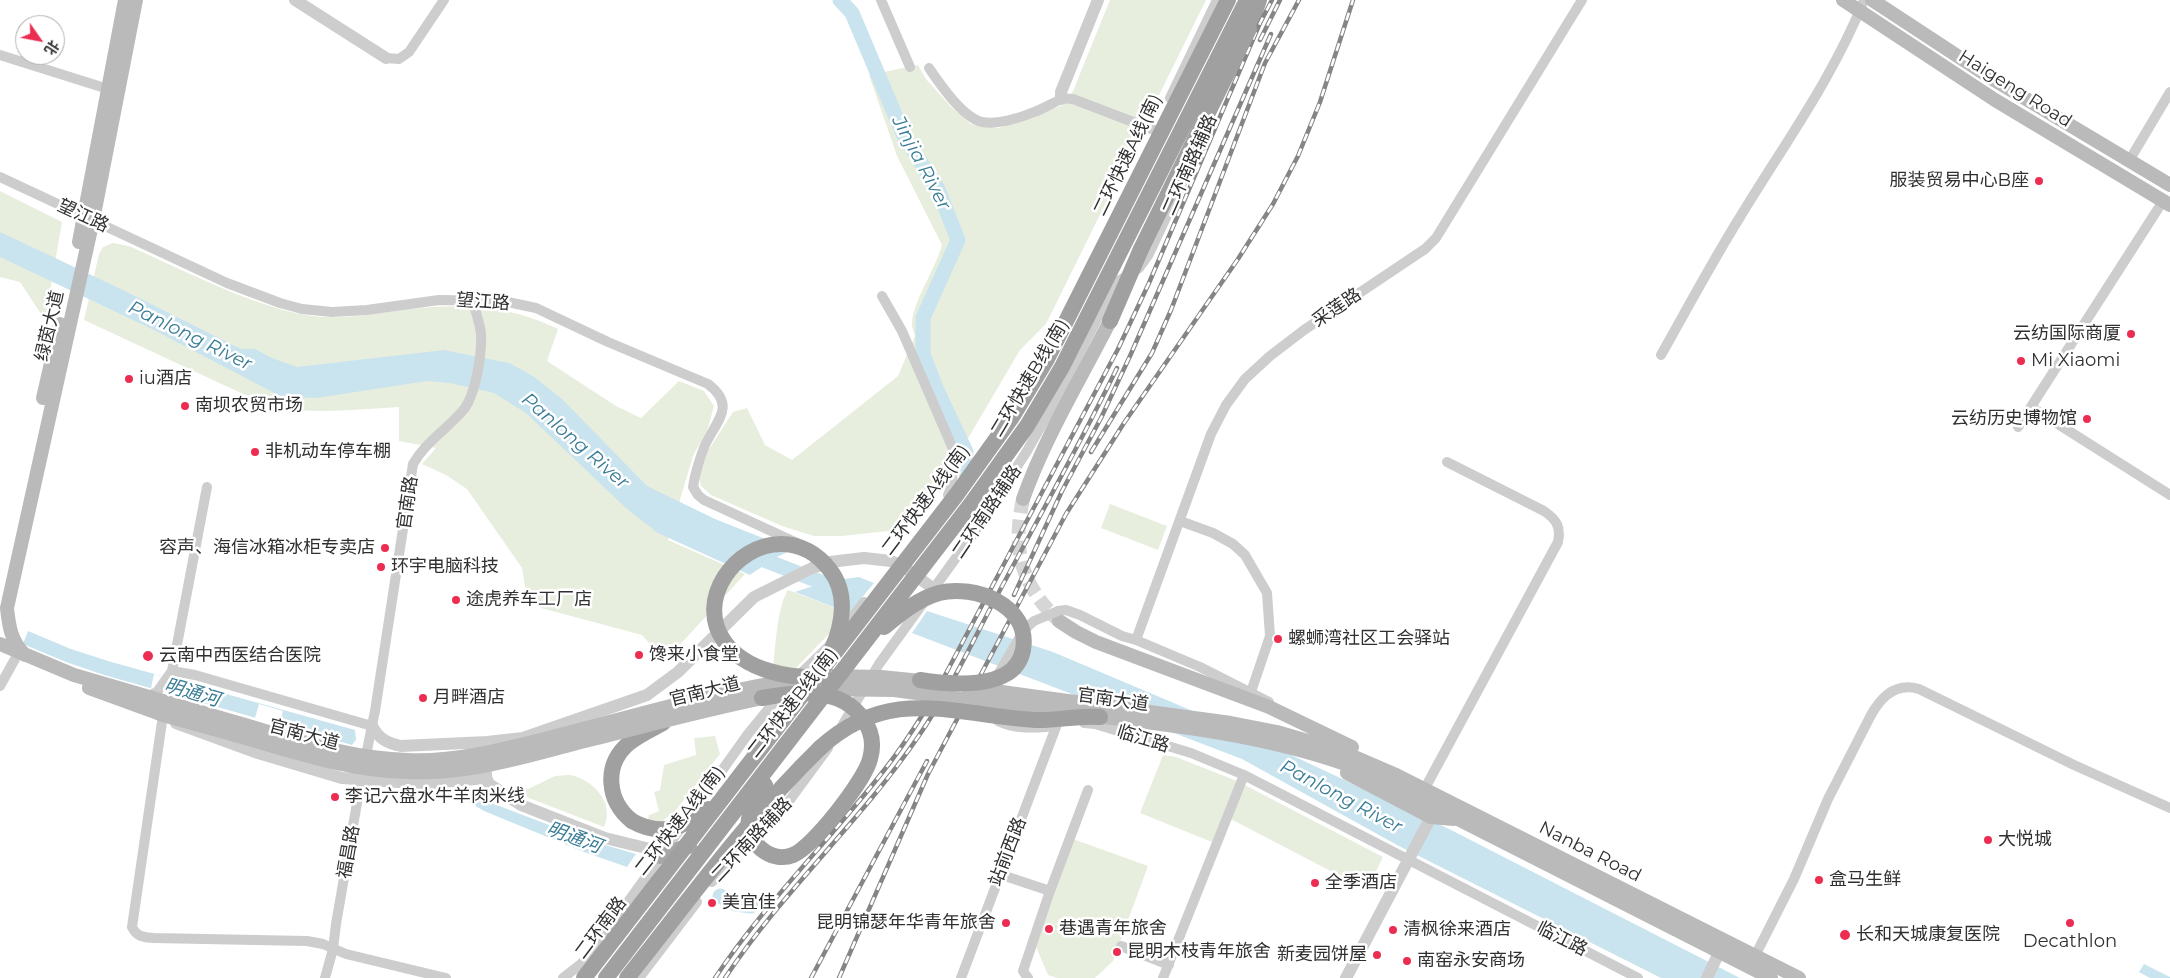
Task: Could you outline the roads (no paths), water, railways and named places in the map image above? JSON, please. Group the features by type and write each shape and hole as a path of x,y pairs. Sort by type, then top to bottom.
{"highway":[{"name":"二环快速A线(南)","path":"586,978 968,480 1024,398 1076,304 1229,0"},
{"name":"二环快速B线(南)","path":"605,978 987,483 1039,407 1095,304 1246,0"},
{"path":"1110,321 1141,249 1249,29 1258,0"},
{"path":"811,683 815,678 818,673 822,668 828,658 839,629 842,601 836,579 817,557 798,546 775,544 753,550 734,564 720,586 715,611 717,627 724,641 739,656 760,667 800,677 810,678 814,677 820,677 826,677 837,675 864,645 887,625 911,606 938,593 956,590 982,595 999,602 1016,617 1021,629 1024,646 1020,660 1010,672 1001,677 983,681 951,683 920,680"},
{"path":"762,698 807,694 836,698 848,704 862,717 872,740 871,757 864,774 832,816 800,851 790,856 774,856 759,847 752,838 749,830 749,818 753,806 810,713"},
{"path":"627,978 666,935 681,908 721,856 773,797 828,741 845,728 874,715 894,709 918,707 1034,720 1100,717"},
{"path":"697,713 659,726 638,737 623,749 614,764 611,780 613,796 621,810 632,821 646,828 660,830 675,829 712,806 746,767"},
{"path":"681,908 702,894"}],"main road":[{"name":"绿茵大道","path":"88,218 108,89 125,0"},
{"name":"绿茵大道","path":"0,607 82,250 136,0"},
{"name":"二环南路","path":"586,978 904,568 989,455 1038,380 1086,290 1229,0"},
{"name":"二环南路","path":"605,978 904,568 999,462 1048,386 1107,276 1246,0"},
{"name":"Haigeng Road","path":"1843,0 1862,5 1994,100 2167,203"},
{"name":"Haigeng Road","path":"1872,0 1991,78 2170,186"},
{"name":"绿茵大道","path":"20,657 9,628 8,608 67,314"},
{"path":"1023,499 1033,471 1055,425 1110,321"},
{"path":"1059,616 1076,632 1096,642 1215,686 1292,718 1344,743 1426,795"},
{"name":"官南大道","path":"0,644 53,676 163,715 347,753 395,760 445,759 500,750 752,688 802,679 837,675 881,676 1231,723 1290,734 1362,771 1426,795"},
{"name":"官南大道","path":"0,653 152,695 304,756 345,765 388,771 433,772 460,770 502,762 762,698 816,690 880,689 1238,736 1365,760"},
{"path":"1325,751 1349,775 1430,818 1458,819"},
{"name":"Nanba Road","path":"1365,760 1426,795 1719,952 1755,956 1799,978"},
{"name":"Nanba Road","path":"1426,795 1458,819 1771,978"},
{"path":"660,856 689,846"}],"street":[{"path":"295,0 386,58 399,59 409,52 444,0"},
{"path":"881,0 910,67"},
{"path":"1062,99 1061,92 1098,0"},
{"path":"563,978 582,964 593,951 763,714 904,568 948,495 994,434 1036,367 1078,289 1217,0"},
{"name":"二环南路辅路","path":"639,978 666,935 728,864 777,815 803,783 829,747 878,664 974,533 1027,451 1109,296 1120,280 1144,263 1160,232 1216,104 1258,0"},
{"name":"采莲路","path":"1136,640 1211,434 1226,405 1245,378 1270,356 1304,330 1425,249 1436,238 1582,0"},
{"path":"1661,355 1739,218 1812,104 1845,44 1862,5"},
{"path":"0,55 108,89"},
{"path":"929,68 944,90 971,116 980,121 990,123 1025,116 1062,99 1073,100 1154,130"},
{"path":"2128,161 2170,92"},
{"name":"望江路","path":"0,177 227,283 280,303 302,309 332,312 358,311 438,300 503,302 536,308 608,342 708,384 718,392 723,405 721,418 706,444 695,475 693,487 698,495 704,500 787,536 825,564"},
{"path":"2018,427 2167,203"},
{"path":"882,296 902,331 953,449 952,485 948,495"},
{"name":"官南路","path":"372,726 413,464 427,445 465,407 472,394 480,354 481,333 473,300"},
{"path":"2031,408 2170,495"},
{"path":"1426,795 1558,542 1560,534 1557,522 1544,511 1447,462"},
{"path":"152,695 171,674 207,487"},
{"path":"1180,520 1213,533 1233,544 1246,555 1267,593 1270,636 1252,692"},
{"path":"171,674 204,678 372,726 378,737 389,743 401,746 487,742 523,738 647,695 678,672 754,597 781,582 825,564 864,558 904,568 934,589"},
{"path":"1059,616 1066,610 1080,615 1122,636 1136,640 1252,692 1292,718"},
{"name":"临江路","path":"1059,616 1028,625 999,672 988,701 990,709 998,721 1008,726 1030,728 1089,723 1158,745 1192,753 1244,775 1409,856 1638,978"},
{"path":"0,686 20,657"},
{"path":"1755,956 1794,879 1828,800 1871,715 1879,701 1900,687 1909,686 1918,689 2074,765 2170,808"},
{"path":"446,978 346,954 307,941 153,938 135,933 132,927 163,715 180,726 258,753 334,776 361,780 432,783 486,778"},
{"name":"福昌路","path":"324,978 333,949 361,780 372,726"},
{"name":"站前西路","path":"961,978 1056,727"},
{"path":"487,742 486,778 494,789 521,805 606,838 650,849 660,856"},
{"path":"1163,978 1244,775"},
{"path":"1028,978 1023,971 1050,891 1088,790"},
{"path":"1346,978 1430,818"},
{"path":"1000,874 1050,891"},
{"path":"1121,946 1169,965"},
{"path":"1707,978 1719,952"}],"water":[{"path":"0,232 125,291 241,349 255,349 272,358 297,367 444,350 509,363 533,376 562,399 647,486 715,519 793,550 777,557 750,575 658,533 627,509 526,413 494,393 450,383 427,381 317,398 278,395 154,330 0,257"},
{"path":"847,577 859,577 874,583 849,613 795,592 828,581"},
{"path":"927,611 1053,652 1240,731 1449,829 1740,978 1661,978 1397,845 1242,759 912,633"},
{"path":"28,631 71,649 108,661 355,730 356,740 352,745 104,675 23,644"},
{"path":"473,791 489,802 588,840 636,854 627,867 584,852 484,811 462,798 464,792"},
{"path":"2144,964 2170,978 2150,978 2139,972"}],"waterway":[{"name":"Jinjia River","path":"840,0 852,13 904,136 938,189 958,240 923,318 923,354 936,388 966,452 964,470"},
{"name":"Panlong River","path":"751,555 839,589"},
{"name":"明通河","path":"720,896 736,904 751,906"}],"tunnel":[{"path":"1023,499 1019,535 1023,566 1036,594 1059,621"}],"railway":[{"path":"715,978 734,950 776,898 885,769 911,733 934,696 1118,349 1149,283 1260,23 1272,0"},
{"path":"1260,40 1280,0"},
{"path":"1091,452 1152,353 1171,310 1265,63 1299,0"},
{"path":"839,978 928,774 1066,514 1124,423 1238,259 1273,204 1298,156 1320,102 1353,0"},
{"path":"1014,595 1062,491 1101,418 1130,356 1271,34"},
{"path":"725,978 747,946 871,798 930,720 961,665 1117,368"},
{"path":"811,978 927,761"}],"place":[{"name":"服装贸易中心B座","path":"2039,181"},
{"name":"云纺国际商厦","path":"2131,334"},
{"name":"Mi Xiaomi","path":"2021,361"},
{"name":"iu酒店","path":"129,379"},
{"name":"南坝农贸市场","path":"185,406"},
{"name":"云纺历史博物馆","path":"2087,419"},
{"name":"非机动车停车棚","path":"255,452"},
{"name":"容声、海信冰箱冰柜专卖店","path":"385,548"},
{"name":"环宇电脑科技","path":"381,567"},
{"name":"途虎养车工厂店","path":"456,600"},
{"name":"螺蛳湾社区工会驿站","path":"1278,639"},
{"name":"馋来小食堂","path":"639,655"},
{"name":"云南中西医结合医院","path":"148,656"},
{"name":"月畔酒店","path":"423,698"},
{"name":"李记六盘水牛羊肉米线","path":"335,797"},
{"name":"大悦城","path":"1988,840"},
{"name":"盒马生鲜","path":"1819,880"},
{"name":"全季酒店","path":"1315,883"},
{"name":"美宜佳","path":"712,903"},
{"name":"昆明锦瑟年华青年旅舍","path":"1006,923"},
{"name":"Decathlon","path":"2070,923"},
{"name":"巷遇青年旅舍","path":"1049,929"},
{"name":"清枫徐来酒店","path":"1393,930"},
{"name":"长和天城康复医院","path":"1845,935"},
{"name":"昆明木枝青年旅舍","path":"1117,952"},
{"name":"新麦园饼屋","path":"1377,955"},
{"name":"南窑永安商场","path":"1407,961"}]}
